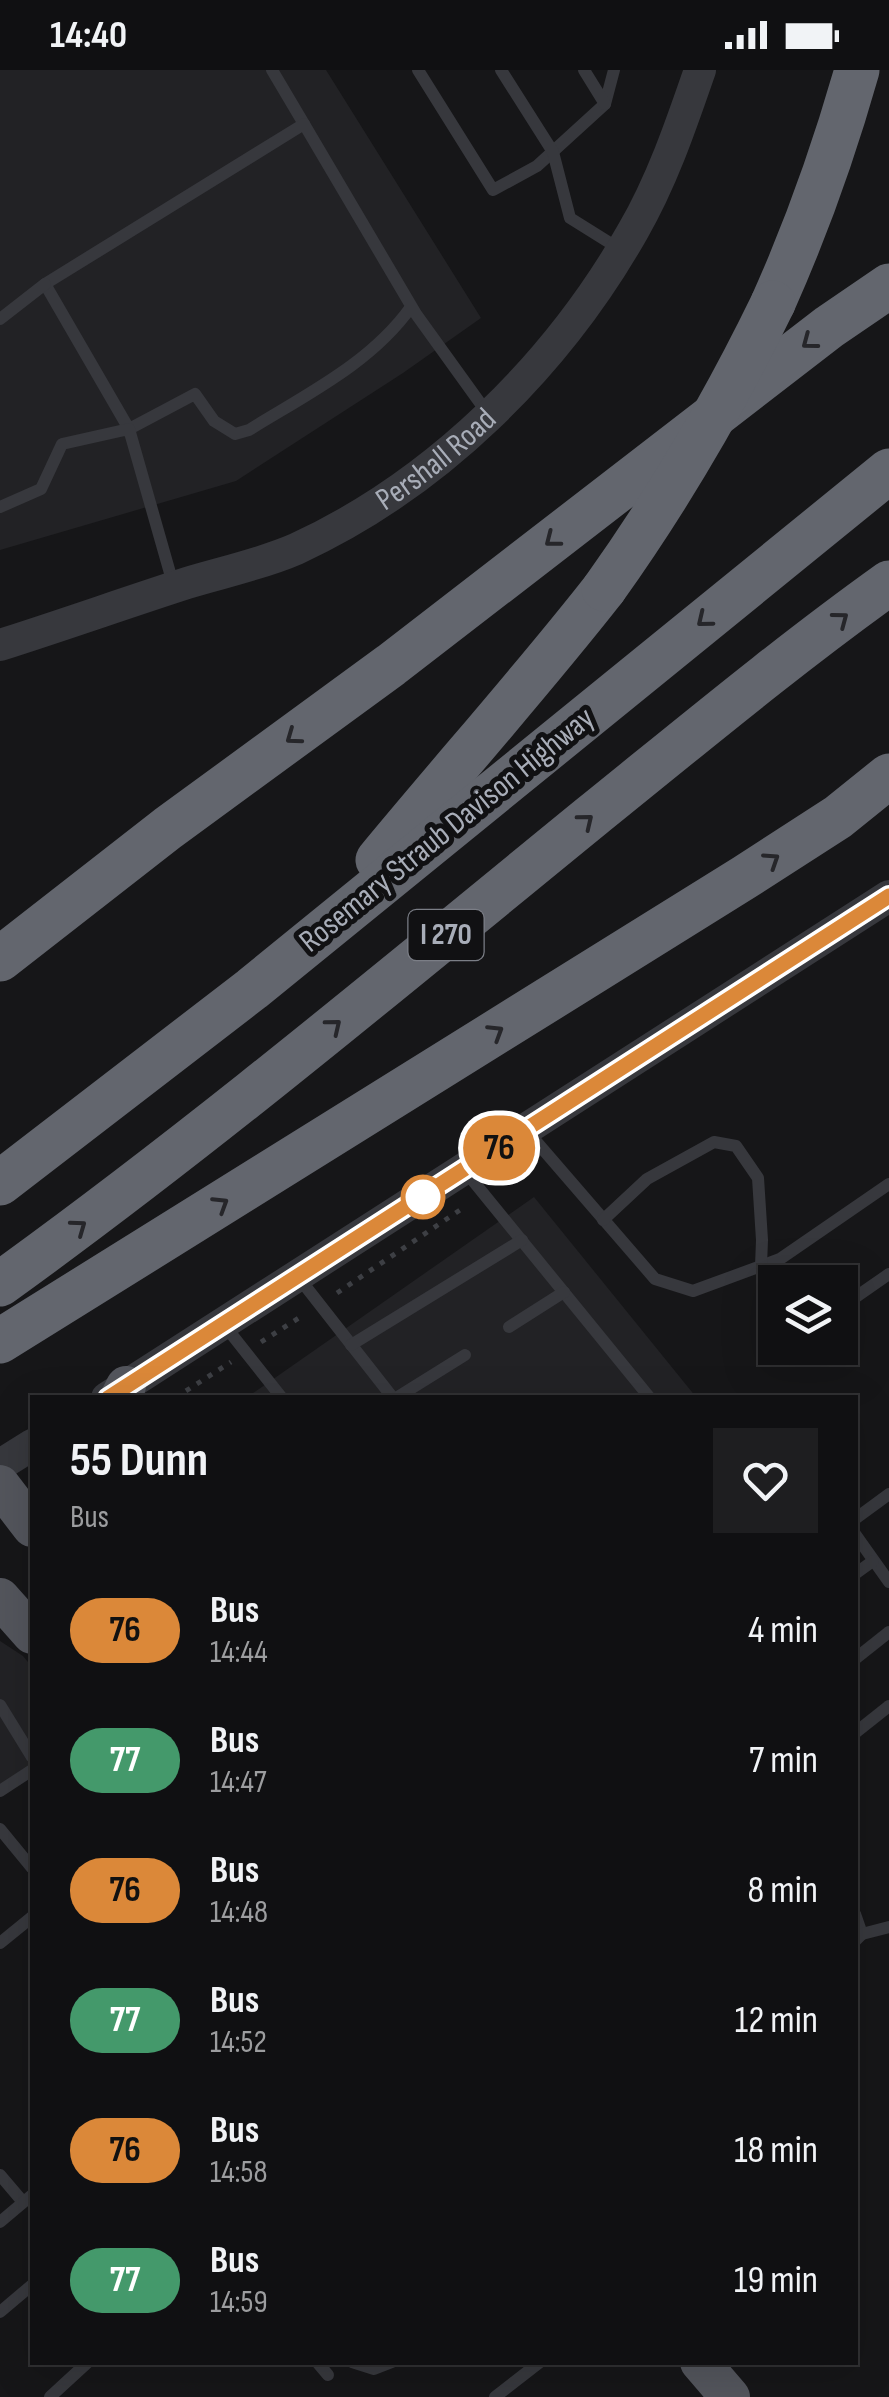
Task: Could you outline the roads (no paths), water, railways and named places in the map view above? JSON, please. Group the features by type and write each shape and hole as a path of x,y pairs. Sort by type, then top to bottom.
{"highway":[{"path":"318,932 604,589 678,481 730,392 774,303 828,170 857,70"},
{"path":"0,960 168,828 391,666 814,338 889,286"},
{"name":"Rosemary Straub Davison Highway","path":"0,1183 189,1038 889,471"},
{"name":"I 270","path":"0,1284 209,1127 702,727 889,583"},
{"path":"10,1335 838,818 889,776"}],"main road":[{"path":"0,1485 30,1524"},
{"path":"0,1598 30,1632"},
{"path":"703,2365 730,2397"}],"street":[{"name":"Pershall Road","path":"0,645 294,550 374,506 489,416 556,346 621,250 660,179 700,70"},
{"path":"118,1394 889,896"},
{"path":"0,1466 30,1446"}],"lane":[{"path":"272,70 411,307 489,416"},
{"path":"418,70 494,190 537,166 606,104 614,70"},
{"path":"501,70 554,152 570,218 621,250"},
{"path":"584,70 606,104"},
{"path":"0,318 45,284 304,124"},
{"path":"45,284 128,429 174,588"},
{"path":"0,507 41,490 62,444 128,429 195,394 214,422 235,434 249,430 374,351 411,307"},
{"path":"527,1130 655,1279 693,1290 758,1267"},
{"path":"603,1220 647,1178 714,1142 736,1146 758,1178 761,1265"},
{"path":"465,1170 648,1395"},
{"path":"764,1265 780,1259 889,1184"},
{"path":"351,1345 522,1240"},
{"path":"858,1296 889,1274"},
{"path":"297,1276 393,1395"},
{"path":"509,1327 564,1292"},
{"path":"224,1324 280,1395"},
{"path":"400,1395 464,1354"},
{"path":"858,1517 889,1494"},
{"path":"858,1538 889,1582"},
{"path":"858,1572 873,1561"},
{"path":"858,1656 889,1632"},
{"path":"858,1731 889,1706"},
{"path":"1,1712 30,1754"},
{"path":"0,1790 30,1771"},
{"path":"0,1828 30,1866"},
{"path":"0,1942 30,1919"},
{"path":"859,1938 889,1927"},
{"path":"0,2175 28,2198 0,2222"},
{"path":"0,2312 30,2288"},
{"path":"50,2397 89,2365"},
{"path":"319,2365 328,2376"},
{"path":"495,2397 536,2365"}]}
